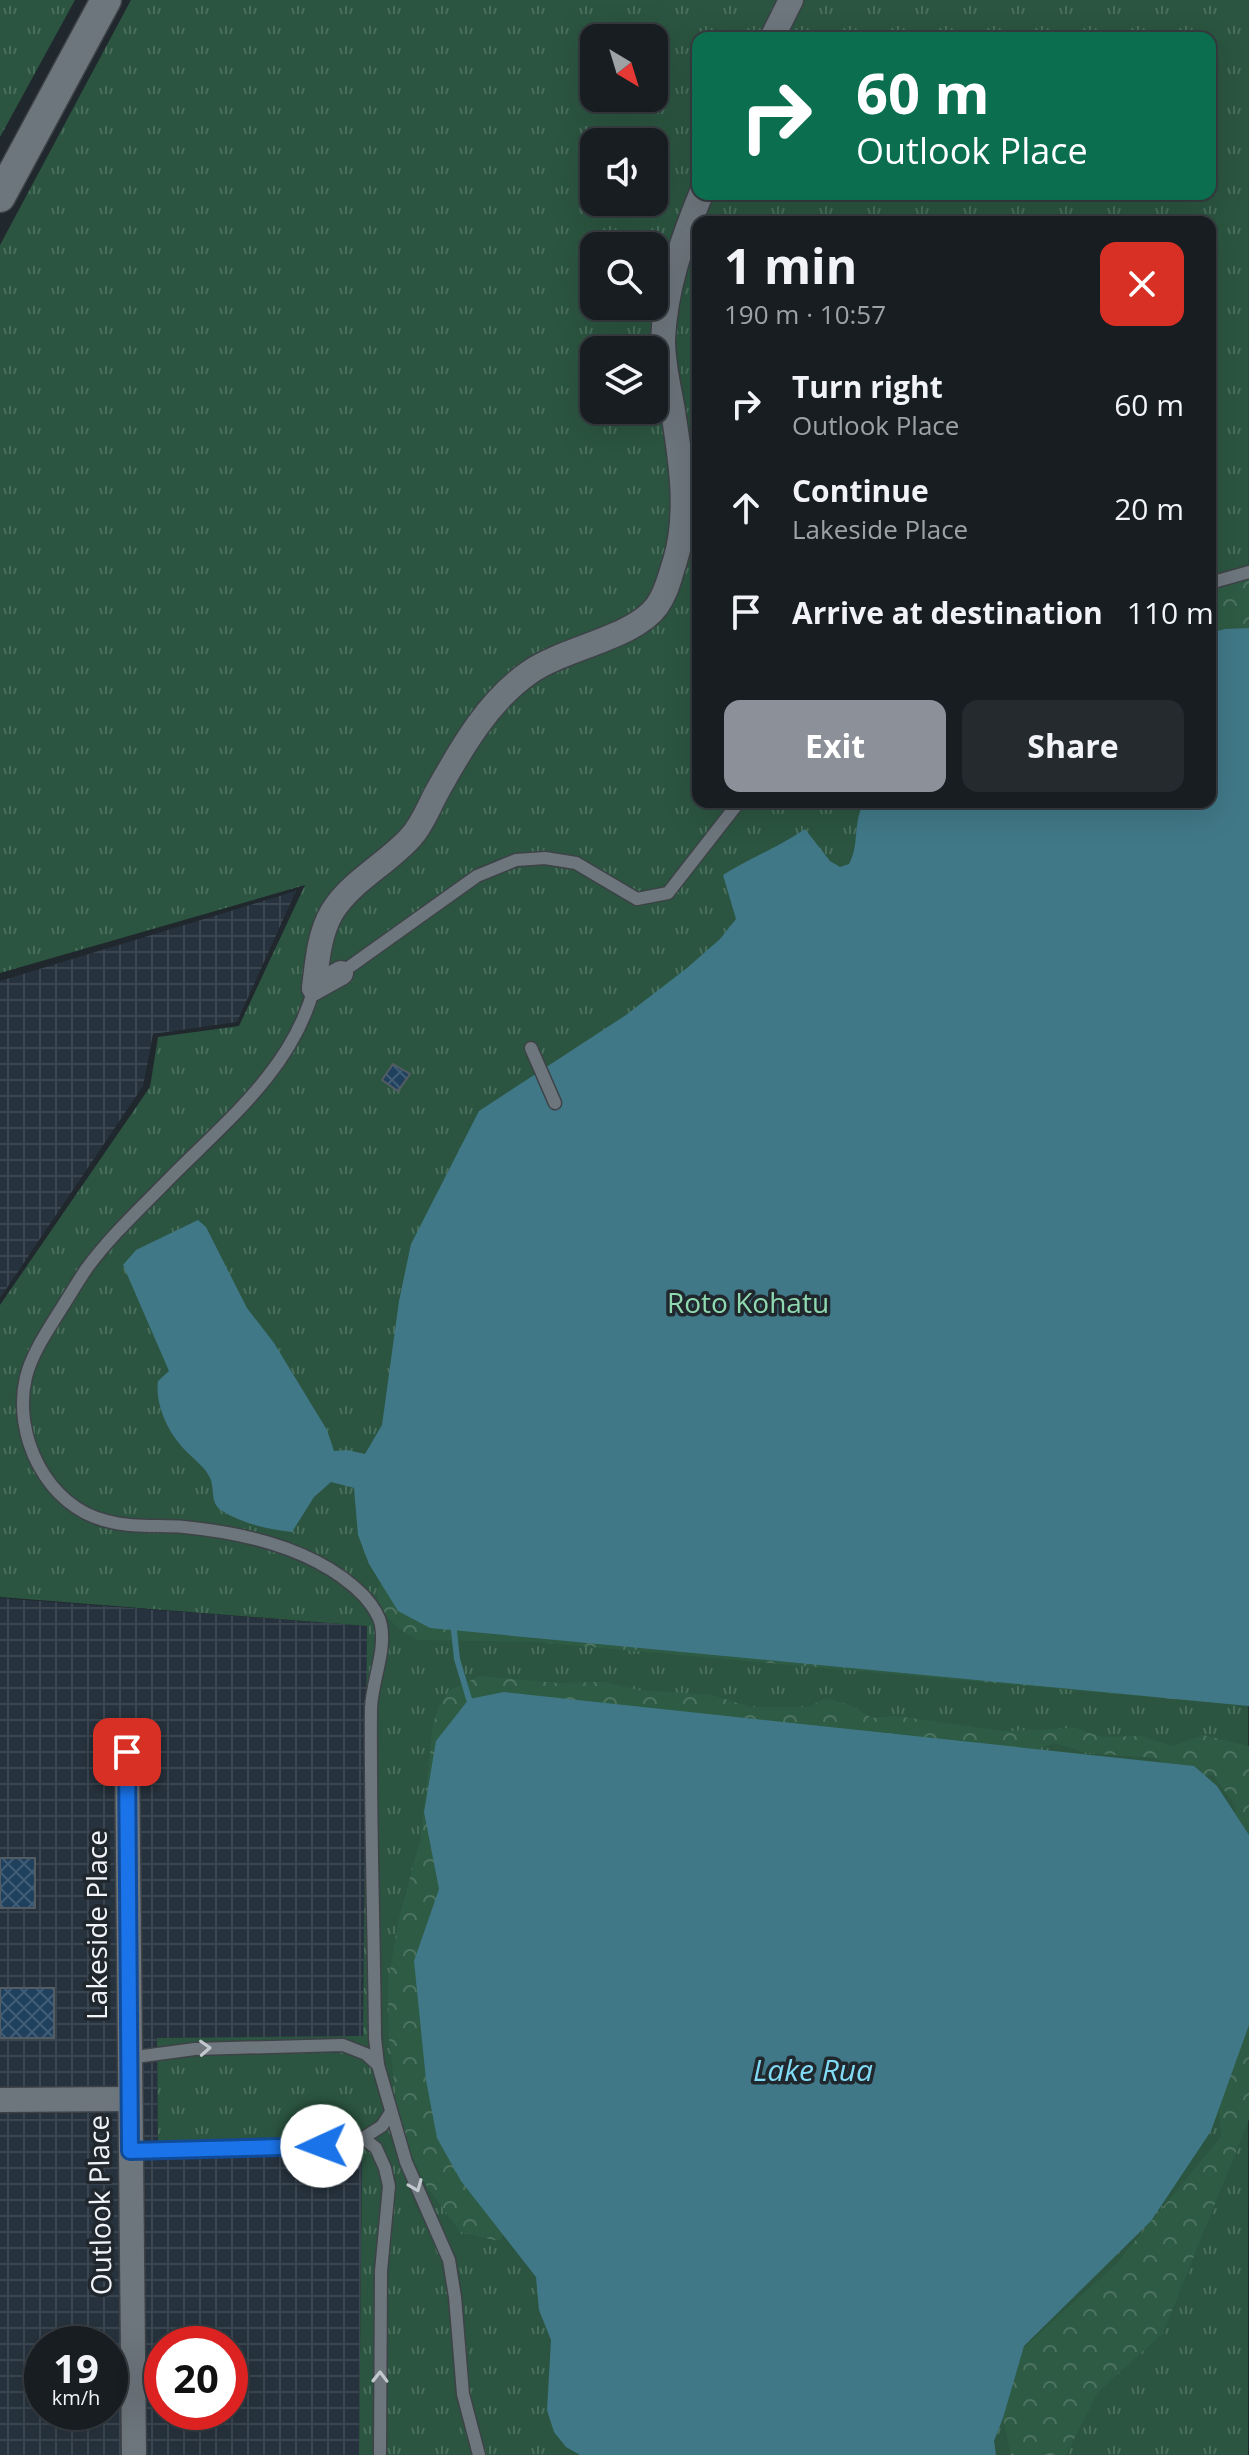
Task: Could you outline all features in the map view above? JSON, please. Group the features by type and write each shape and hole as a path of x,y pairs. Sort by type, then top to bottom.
{"street":[{"path":"0,197 106,0"},
{"path":"775,32 791,0"},
{"path":"314,988 321,943 332,913 360,881 412,836 461,750 500,698 532,670 621,631 647,617 658,605 671,575 682,532 681,482 672,404 664,366 663,337 679,253 692,218"},
{"path":"314,988 341,973"},
{"name":"Lakeside Place","path":"127,1752 129,2099"},
{"path":"0,2100 129,2099"},
{"name":"Outlook Place","path":"129,2099 134,2455"}],"lane":[{"path":"1216,581 1249,572"},
{"path":"341,973 477,876 516,860 545,858 576,863 637,899 668,893 734,808"},
{"path":"314,988 306,1018 279,1063 238,1111 137,1212 87,1268 41,1342 26,1377 23,1408 27,1442 59,1494 75,1506 105,1521 219,1531 274,1545 329,1567 372,1605 381,1621 382,1637 371,1708 378,2065 419,2195 449,2260 463,2394 479,2455"},
{"path":"531,1048 555,1103"},
{"path":"128,2058 195,2049 343,2045 366,2054 378,2065"},
{"path":"130,2151 322,2146 363,2138 382,2126 391,2112"},
{"path":"363,2138 376,2148 389,2186 381,2271 380,2455"}],"shaded area":[{"path":"296,891 237,1022 153,1034 143,1086 0,1298 0,981"},
{"path":"0,1598 368,1626 363,2037 157,2038 158,2158 362,2154 359,2455 0,2455"}],"green space":[{"path":"0,0 75,0 0,137"},
{"name":"Roto Kohatu","path":"131,0 1249,0 1248,2455 359,2455 362,2155 158,2158 157,2038 363,2036 367,1626 0,1597 0,1305 150,1087 158,1037 239,1026 305,885 0,973 0,245"},
{"path":"1249,578 1249,636 1216,643 1216,586"},
{"path":"386,1574 1249,1706 535,1642 417,1640 398,1628 379,1608 377,1590"},
{"path":"480,1676 558,1683 605,1682 637,1690 712,1695 750,1707 809,1707 826,1698 852,1706 872,1718 896,1716 1003,1731 1076,1728 1101,1737 1141,1736 1173,1746 1203,1735 1249,1746 1249,2119 1163,2333 1098,2392 1066,2455 1011,2455 1003,2418 1018,2353 1116,2264 1221,2137 1212,2027 1235,1869 1235,1805 1213,1775 1183,1778 1156,1758 1087,1753 1055,1743 1034,1750 520,2214 499,2241 460,2232 426,2185 400,2133 389,2039 388,1982 398,1922 421,1837 433,1724 440,1704 450,1690"}],"water":[{"path":"1249,628 1249,1706 430,1628 398,1611 369,1564 358,1535 354,1488 331,1482 314,1497 292,1532 246,1522 217,1507 209,1476 178,1442 161,1409 158,1381 169,1371 123,1265 136,1250 198,1220 206,1227 247,1308 274,1343 327,1430 334,1451 365,1454 382,1425 399,1301 411,1244 479,1111 626,1015 720,939 736,919 723,875 805,829 830,861 840,867 849,864 861,808 1216,808 1216,631"},
{"name":"Lake Rua","path":"504,1692 1194,1766 1217,1786 1249,1835 1249,2025 1211,2131 1151,2221 1024,2346 994,2441 996,2455 580,2455 566,2447 554,2432 547,2410 551,2340 539,2310 536,2277 461,2181 437,2138 426,2080 414,1961 439,1889 424,1812 436,1741 469,1699"}],"building":[{"path":"393,1064 410,1074 398,1091 382,1080"},
{"path":"0,1858 35,1858 35,1908 0,1908"},
{"path":"0,1988 54,1988 54,2038 0,2038"}],"waterway":[{"path":"454,1631 457,1659 469,1699"}],"route":[{"path":"127,1752 130,2151 322,2146"}]}
